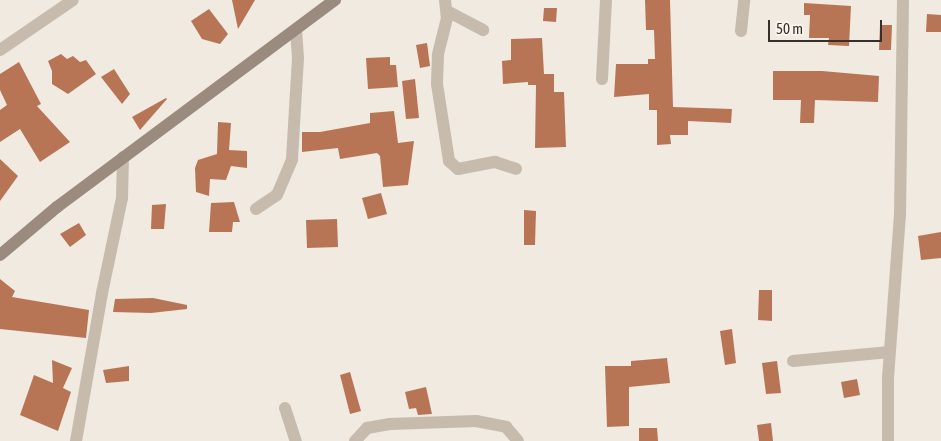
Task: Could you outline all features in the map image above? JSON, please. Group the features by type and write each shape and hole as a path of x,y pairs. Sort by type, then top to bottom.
{"street":[{"path":"0,50 73,0"},
{"path":"0,255 123,157 335,0"},
{"path":"602,79 606,0"},
{"path":"741,31 744,0"},
{"path":"888,441 890,352 900,215 903,0"},
{"path":"483,30 446,6 437,63 449,161 458,169 495,162 516,169"},
{"path":"256,209 277,195 292,159 298,58 296,30"},
{"path":"76,441 102,293 122,198 123,157"},
{"path":"793,361 890,352"},
{"path":"285,408 296,441"},
{"path":"355,441 367,428 383,425 476,421 506,427 518,441"}],"building":[{"path":"232,0 255,0 238,29"},
{"path":"645,0 670,0 673,107 732,109 731,123 688,121 688,135 670,135 671,144 657,145 657,110 649,110 649,94 614,97 616,64 648,64 648,59 655,59 654,30 646,30"},
{"path":"804,3 851,6 849,46 828,45 829,38 809,38 810,15 804,15"},
{"path":"544,8 557,8 556,22 543,21"},
{"path":"209,9 228,34 220,44 202,39 191,21"},
{"path":"927,14 941,15 941,32 926,32"},
{"path":"880,25 892,25 891,50 879,50"},
{"path":"542,38 544,74 554,74 554,92 564,92 566,147 535,148 536,85 528,85 528,82 503,84 502,61 511,60 511,39"},
{"path":"427,43 430,66 420,68 416,45"},
{"path":"61,54 67,59 73,56 80,62 86,60 96,74 68,94 52,84 52,71 48,61"},
{"path":"390,57 390,65 396,65 398,87 368,89 366,58"},
{"path":"19,62 41,104 37,106 70,142 40,162 20,129 0,142 0,110 7,105 0,90 0,74"},
{"path":"114,69 130,94 122,104 101,77"},
{"path":"773,71 822,71 879,76 878,102 815,100 814,123 800,123 801,100 773,100"},
{"path":"415,79 419,118 406,119 402,81"},
{"path":"167,99 140,130 132,117"},
{"path":"394,111 398,143 414,141 408,185 383,187 380,156 377,153 340,159 338,148 302,152 302,132 320,132 370,123 370,113"},
{"path":"218,122 231,123 229,150 247,151 247,168 231,166 226,180 210,179 209,196 196,192 195,168 198,160 217,154"},
{"path":"0,159 18,176 0,201"},
{"path":"381,193 387,214 368,219 362,198"},
{"path":"234,202 240,222 233,222 232,232 209,232 211,203"},
{"path":"166,204 164,229 151,229 152,205"},
{"path":"524,210 536,211 535,245 524,245"},
{"path":"337,219 338,247 307,248 306,220"},
{"path":"79,223 86,235 70,247 60,234"},
{"path":"941,232 941,258 921,260 918,236"},
{"path":"0,279 15,291 12,297 89,310 86,338 0,329"},
{"path":"759,290 772,290 772,321 758,320"},
{"path":"153,298 187,305 187,309 151,313 113,312 115,299"},
{"path":"732,329 736,363 725,365 720,331"},
{"path":"667,358 670,383 629,387 629,426 607,427 605,366 631,366 631,361"},
{"path":"52,360 72,368 63,388 71,392 58,431 20,415 34,375 53,383"},
{"path":"777,361 781,393 766,394 762,363"},
{"path":"129,366 129,381 106,383 103,370"},
{"path":"350,372 361,411 350,414 340,375"},
{"path":"857,379 860,395 844,398 841,382"},
{"path":"426,387 432,414 418,415 416,408 409,409 405,392"},
{"path":"771,423 773,441 759,441 757,425"},
{"path":"639,428 657,428 658,441 639,441"}]}
